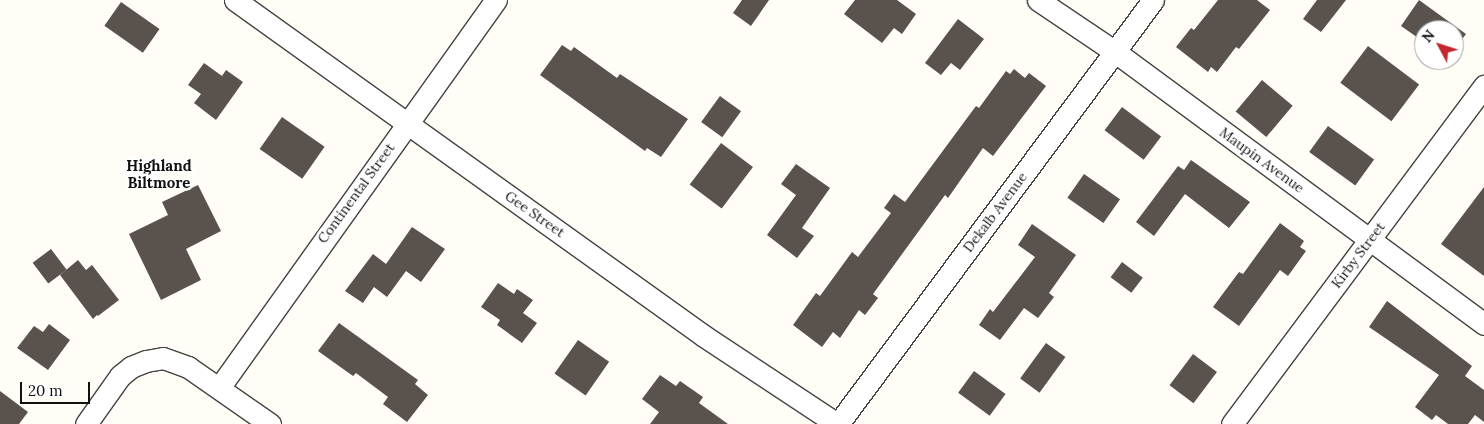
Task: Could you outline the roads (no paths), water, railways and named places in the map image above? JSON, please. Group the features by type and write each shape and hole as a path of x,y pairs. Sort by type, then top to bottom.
{"street":[{"name":"Gee Street","path":"235,0 704,336 837,424"},
{"name":"Continental Street","path":"219,388 496,0"},
{"name":"Maupin Avenue","path":"1038,0 1114,51 1484,324"},
{"name":"Dekalb Avenue","path":"837,424 1153,0"},
{"name":"Kirby Street","path":"1232,424 1484,86"},
{"path":"86,424 120,376 146,360 163,358 180,362 270,424"}],"district":[{"name":"Highland Biltmore","path":"159,174"}]}
